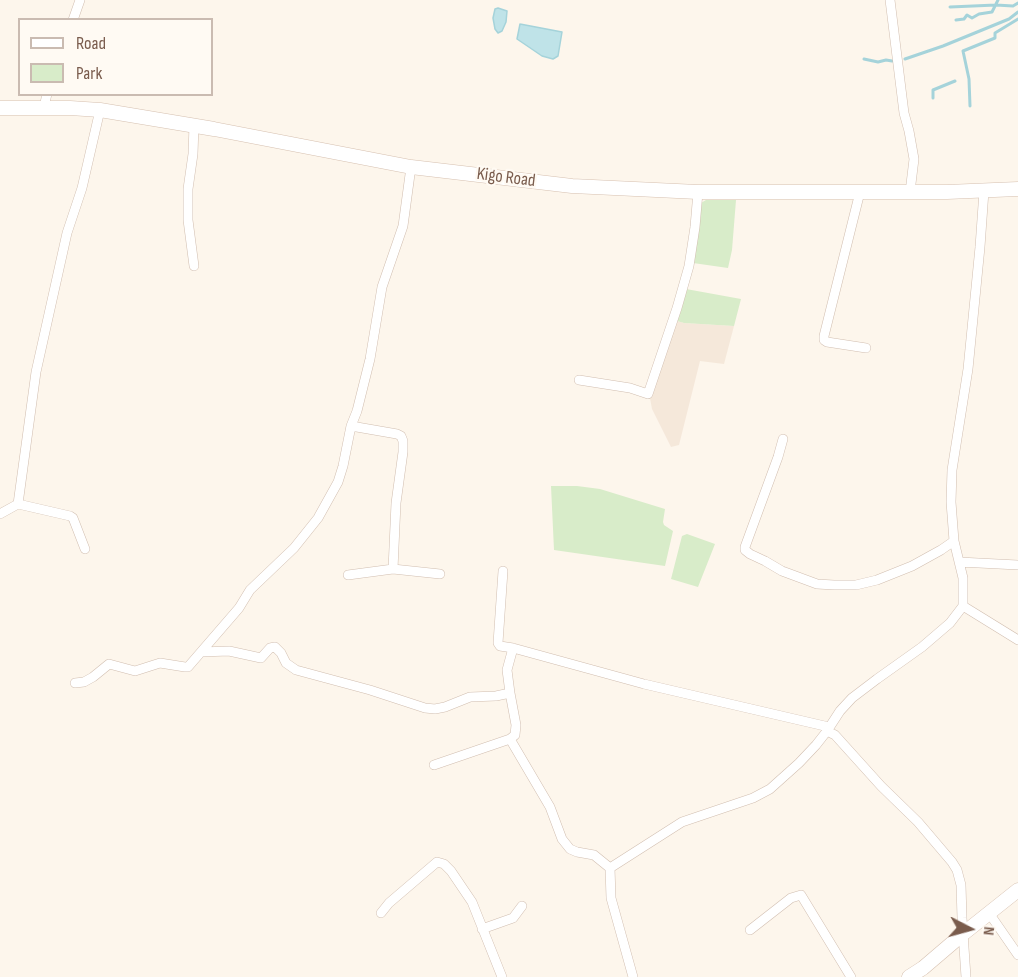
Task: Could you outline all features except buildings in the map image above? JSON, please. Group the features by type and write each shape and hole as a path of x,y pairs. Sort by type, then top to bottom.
{"street":[{"path":"74,18 80,0"},
{"path":"890,0 904,113 914,159 910,192"},
{"name":"Kigo Road","path":"0,108 45,101 194,125 411,167 572,186 698,192 910,192 1018,189"},
{"path":"18,504 36,372 67,233 82,188 100,110"},
{"path":"194,125 188,189 188,219 194,266"},
{"path":"75,683 84,682 93,677 109,664 135,671 160,663 185,667 191,664 238,608 250,590 294,548 318,518 338,482 343,466 351,426 370,358 382,287 403,226 411,167"},
{"path":"610,868 682,822 753,798 770,789 799,763 852,698 922,648 950,623 963,606 964,586 954,541 951,502 952,470 968,369 984,191"},
{"path":"579,380 630,388 648,394 689,266 698,192"},
{"path":"860,192 824,340 866,348"},
{"path":"351,426 398,434 403,441 396,503 393,569"},
{"path":"783,439 744,547 750,554 782,571 817,584 856,585 877,580 912,566 954,541"},
{"path":"0,514 18,504 70,516 73,518 85,549"},
{"path":"959,562 1018,565"},
{"path":"348,575 393,569 440,574"},
{"path":"503,571 498,643 500,646 828,729 835,735 881,786 918,822 952,862 960,878 966,977"},
{"path":"963,606 1018,640"},
{"path":"201,652 229,651 261,658 274,646 286,663 296,670 379,692 425,708 445,707 470,697 510,693"},
{"path":"434,765 510,739 515,735 516,724 507,670 513,648"},
{"path":"510,739 550,807 562,839 570,849 594,855 610,868 611,898 633,977"},
{"path":"381,913 389,903 438,862 444,864 472,902 502,977"},
{"path":"909,977 1018,890"},
{"path":"750,930 791,898 801,895 851,977"},
{"path":"482,929 508,921 522,906"},
{"path":"989,913 1018,955"}],"shaded area":[{"path":"677,321 734,326 724,364 700,361 679,445 671,447 652,409 650,398"}],"green space":[{"path":"706,200 736,200 732,250 728,268 693,263 701,203"},
{"path":"686,289 741,299 734,326 677,321"},
{"path":"551,486 600,489 665,509 664,525 673,531 665,566 554,550"},
{"path":"687,534 715,544 698,587 671,579 682,536"}],"water":[{"path":"495,9 507,11 506,22 502,31 498,33 493,18"},
{"path":"520,24 562,32 558,56 553,59 542,56 517,39"}],"waterway":[{"path":"956,20 964,19 967,15 972,18 979,14 992,12 998,0"},
{"path":"950,7 1013,6 1018,3"},
{"path":"905,59 1009,19 1018,12"},
{"path":"970,106 969,79 963,51 995,38 995,33 1018,19"},
{"path":"864,59 878,62 892,61"},
{"path":"933,98 933,90 955,81"}]}
